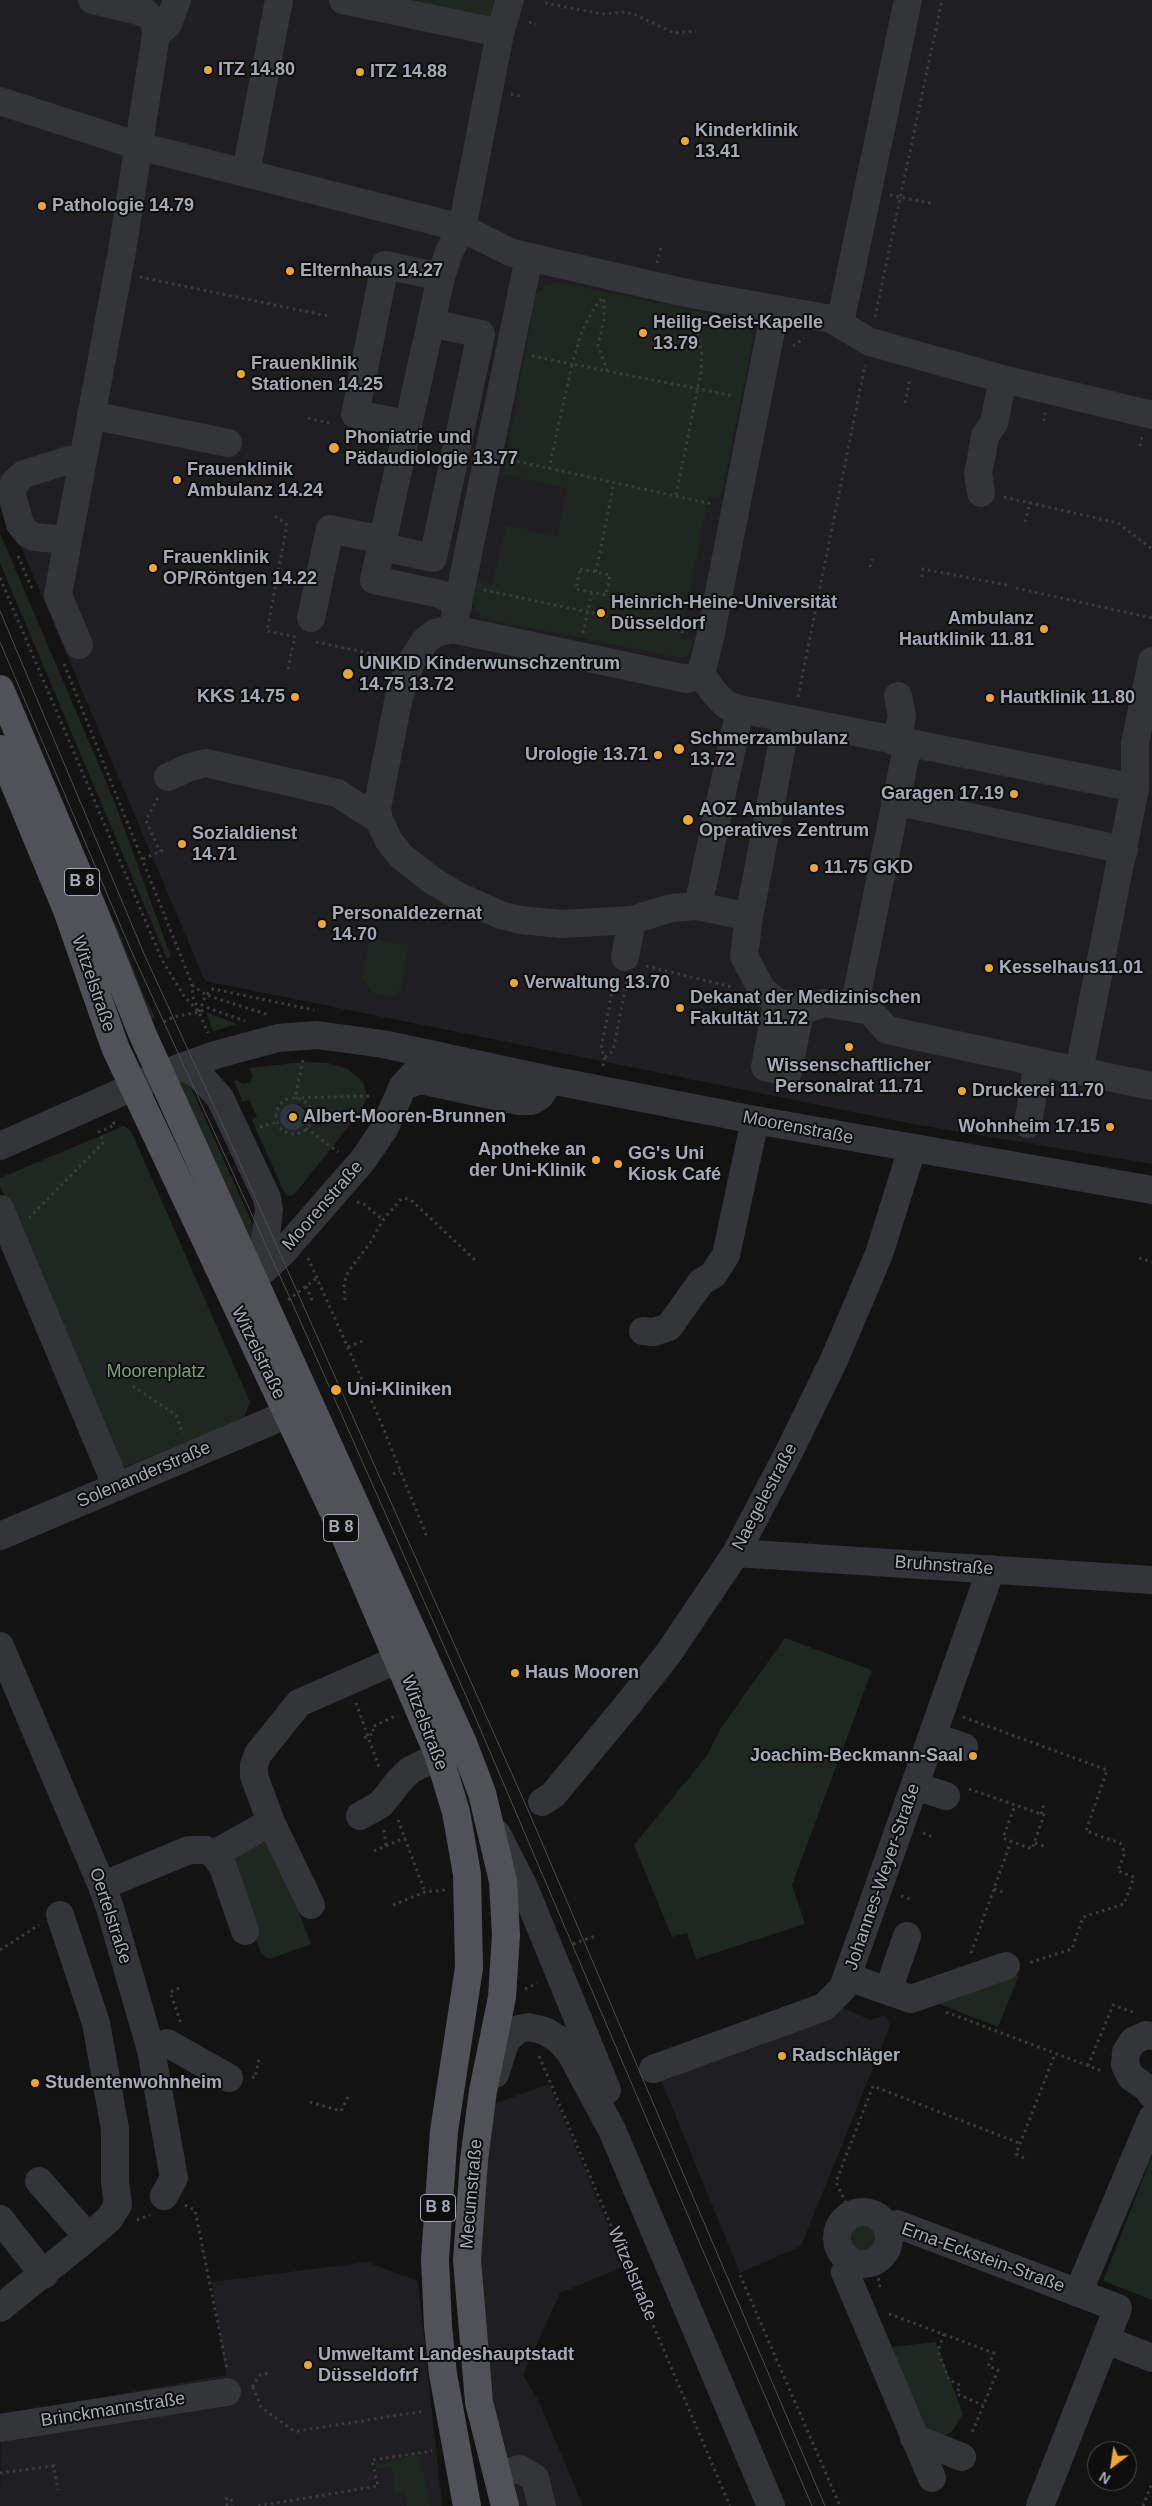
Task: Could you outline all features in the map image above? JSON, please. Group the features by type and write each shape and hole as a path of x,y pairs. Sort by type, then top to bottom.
{"main road":[{"name":"Witzelstraße","path":"0,689 93,909 142,1033 172,1070 254,1278 463,1743 489,1819 504,1881"},
{"name":"Witzelstraße","path":"0,749 67,910 107,1025 134,1088 344,1534 439,1756 456,1812 467,1874 469,1968"},
{"name":"Mecumstraße","path":"504,1881 506,1935 504,1982 483,2091 474,2160 467,2260 479,2402 505,2506"},
{"name":"Mecumstraße","path":"467,2506 449,2407 438,2326 435,2259 444,2131 469,1968"}],"street":[{"path":"92,0 152,16 168,24 177,0"},
{"path":"246,172 279,0"},
{"path":"343,0 500,33"},
{"path":"510,0 500,33 462,228 449,254 441,277 374,580 436,593 447,597 458,607 688,678 701,674"},
{"path":"840,324 908,0"},
{"path":"70,652 58,595 118,272 139,146 152,16"},
{"path":"0,101 139,146 246,172 352,202 462,228 510,252 686,293 815,316 840,324 870,342 1003,379 1152,415"},
{"path":"529,257 458,607 435,633 425,640 411,662 399,697 377,808 379,820 389,841 402,856 432,881 458,896 501,915 520,920 562,924 632,920 671,908 698,906 749,917"},
{"path":"408,424 355,414 385,265 441,277"},
{"path":"775,310 710,638 701,674 713,691 726,705 740,710 1135,788"},
{"path":"303,628 330,529 374,538 391,550 433,558 481,334 431,324"},
{"path":"981,493 990,477 996,453 998,439 994,423 1003,379"},
{"path":"91,415 228,443"},
{"path":"68,540 35,537 28,534 20,524 12,495 7,487 24,474 69,460 82,460"},
{"path":"1078,1071 1124,850 1135,788 1135,743 1146,722 1152,661"},
{"path":"854,1008 895,801 902,742 902,716 898,696"},
{"path":"698,906 740,710"},
{"path":"790,720 749,917 744,956 780,1000 809,1008 824,1003 870,1011 887,1030 1152,1086"},
{"path":"168,777 190,767 206,764 338,793 379,820"},
{"path":"895,801 1124,850"},
{"path":"628,967 632,920"},
{"name":"Moorenstraße","path":"0,1146 172,1070 215,1054 278,1038 329,1036 383,1044 550,1080 755,1120 1152,1190"},
{"path":"383,1044 398,1064 401,1091 420,1080 518,1101 532,1101 540,1096 550,1080"},
{"name":"Moorenstraße","path":"254,1278 298,1236 356,1169 384,1129 401,1091 415,1073 431,1062 446,1058"},
{"path":"1028,1124 1038,1062"},
{"path":"172,1070 200,1076 220,1098 267,1198 269,1210 265,1244 254,1278 244,1279 239,1276 232,1264 216,1262"},
{"path":"643,1331 654,1332 669,1327 701,1282 713,1274 726,1255 755,1120"},
{"name":"Naegelestraße","path":"542,1802 553,1794 668,1654 736,1553 788,1454 834,1360 879,1254 912,1149"},
{"path":"5,1220 117,1487"},
{"name":"Solenanderstraße","path":"0,1536 288,1414"},
{"name":"Bruhnstraße","path":"736,1553 1152,1580"},
{"name":"Johannes-Weyer-Straße","path":"653,2069 824,2007 843,1988 991,1569"},
{"name":"Oertelstraße","path":"0,1646 102,1886 150,2050 174,2178 164,2196"},
{"path":"311,1905 271,1822 254,1776 254,1765 258,1754 299,1702 399,1659"},
{"path":"932,1736 964,1747"},
{"path":"360,1816 381,1804 410,1770 439,1756"},
{"path":"915,1786 954,1792"},
{"name":"Witzelstraße","path":"489,1819 524,1887 603,2076 614,2111 612,2130"},
{"path":"214,1854 271,1822"},
{"path":"102,1886 189,1850 206,1850 214,1854 223,1867 245,1932"},
{"path":"2,2302 44,2275 109,2218 118,2205 115,2182 115,2129 96,2023 60,1914"},
{"path":"899,1995 907,1936"},
{"path":"848,1977 899,1995 960,1982 1006,1966"},
{"name":"Witzelstraße","path":"483,2091 493,2079 506,2040 512,2032 519,2028 536,2028 558,2040 570,2052 612,2130 771,2506"},
{"path":"1152,2036 1146,2035 1134,2041 1126,2052 1125,2065 1131,2077 1147,2088 1152,2095"},
{"path":"150,2050 167,2043 229,2078"},
{"name":"Erna-Eckstein-Straße","path":"1078,2293 1147,2144 1152,2118"},
{"path":"39,2181 88,2237"},
{"name":"Erna-Eckstein-Straße","path":"851,2215 862,2212 871,2213 878,2216 887,2227 890,2241 887,2250 881,2258 862,2262"},
{"path":"851,2215 840,2224 837,2243 840,2252 862,2262"},
{"path":"0,2219 44,2275"},
{"name":"Erna-Eckstein-Straße","path":"887,2227 897,2224 1118,2308 1040,2506"},
{"path":"862,2262 845,2272 932,2478"},
{"path":"1106,2340 1152,2358"},
{"name":"Brinckmannstraße","path":"0,2428 227,2382"},
{"path":"914,2438 962,2456"},
{"path":"497,2474 520,2469 535,2478 542,2506"}],"path":[{"path":"790,720 942,0"},
{"path":"545,3 602,14 625,12 634,14 674,34 696,31"},
{"path":"868,190 934,204"},
{"path":"657,263 661,247"},
{"path":"118,272 328,316"},
{"path":"676,495 699,389 702,355 693,312 686,293"},
{"path":"550,469 572,364 582,331 594,308 604,296 604,321 598,345 607,371"},
{"path":"531,356 734,396"},
{"path":"488,456 735,509"},
{"path":"596,572 614,482"},
{"path":"981,493 1030,502 1118,523 1152,549"},
{"path":"1025,522 1030,502"},
{"path":"15,548 34,594"},
{"path":"870,567 872,559"},
{"path":"580,569 596,572 610,575 606,595 576,589 580,569"},
{"path":"922,578 923,569 1007,585"},
{"path":"0,578 162,960 184,996 199,1012"},
{"path":"1016,588 1152,618"},
{"path":"588,612 592,592"},
{"path":"458,607 588,612 710,638"},
{"path":"288,669 303,628"},
{"path":"70,652 143,859 192,984 193,997 215,1054"},
{"path":"143,859 161,851 146,820 168,777"},
{"path":"628,967 758,993 780,1000"},
{"path":"603,1067 605,1057 601,1049 628,967"},
{"path":"605,1057 613,1051 628,967"},
{"path":"192,984 206,995 275,1017"},
{"path":"199,1012 206,995 213,989 316,1010"},
{"path":"142,1033 173,1017 199,1012 208,1008"},
{"path":"296,1098 304,1064 302,1036"},
{"path":"296,1098 307,1104 311,1112 311,1121 300,1133 288,1133 277,1122 276,1113 280,1105 287,1099 296,1098 401,1091"},
{"path":"5,1220 22,1224 104,1142 99,1132 115,1125 103,1100"},
{"path":"252,1130 277,1122"},
{"path":"306,1128 356,1169"},
{"path":"336,1191 347,1199 364,1204 383,1220"},
{"path":"345,1300 344,1283 348,1272 370,1243 383,1220 400,1200 408,1199 475,1260"},
{"path":"298,1236 348,1347 428,1537"},
{"path":"1139,1258 1152,1262"},
{"path":"306,1286 312,1304"},
{"path":"348,1347 364,1340"},
{"path":"133,1386 176,1415 191,1455"},
{"path":"393,1474 400,1471"},
{"path":"364,1738 374,1733 372,1727 418,1705"},
{"path":"942,1709 1107,1770 1086,1831 1120,1843 1125,1852 1118,1871 1134,1877 1124,1904 1083,1918 1072,1949 1019,1966 1006,1966"},
{"path":"954,1792 1015,1805 1044,1815 1032,1849 1003,1838 1015,1805"},
{"path":"1041,1814 1044,1804"},
{"path":"374,1851 405,1838"},
{"path":"960,1982 1011,1841"},
{"path":"1034,1843 1046,1846"},
{"path":"393,1905 426,1892 468,1889"},
{"path":"994,1889 1005,1893"},
{"path":"899,1995 1106,2073 1125,2065"},
{"path":"1088,2066 1113,2005 1137,2014"},
{"name":"Witzelstraße","path":"536,2050 730,2506"},
{"path":"1024,2158 1016,2154 1019,2143 1055,2054"},
{"path":"851,2215 836,2182 874,2086 1019,2143"},
{"path":"310,2102 341,2110 348,2097"},
{"path":"164,2196 195,2210 227,2382"},
{"path":"862,2262 880,2284 877,2292"},
{"path":"740,2275 840,2506"},
{"path":"881,2310 994,2353 988,2366 998,2370 962,2456"},
{"path":"944,2334 938,2351 949,2380 960,2385 957,2394 984,2405"},
{"path":"253,2387 261,2407 291,2429 298,2431 449,2407"},
{"path":"258,2506 378,2486 372,2460 412,2454"},
{"path":"0,2473 54,2466 58,2490"},
{"path":"1142,2506 1152,2483"},
{"path":"228,2506 226,2499 232,2498 233,2506"}],"shaded area":[{"name":"Heinrich-Heine-Universität Düsseldorf","path":"0,0 1152,0 1152,1164 913,1124 205,981 0,497"},
{"name":"Albert-Mooren-Brunnen","path":"293,1104 302,1108 306,1117 302,1126 293,1130 284,1126 280,1117 284,1108"},
{"path":"835,2004 870,2020 886,2015 890,2026 801,2246 740,2273 656,2068"},
{"path":"549,2084 625,2266 560,2293 523,2375 539,2402 583,2506 516,2506 505,2470 487,2360 477,2266 491,2105"},
{"path":"367,2262 418,2281 442,2506 0,2506 1,2415 226,2375 212,2282"}],"green space":[{"path":"422,0 503,0 492,16 484,18 421,6"},
{"path":"558,282 742,321 751,330 753,341 720,498 709,496 680,638 694,641 689,655 682,658 483,618 473,605 475,581 492,585 506,526 557,537 567,488 503,474 536,294 545,286"},
{"path":"0,533 115,803 171,957 167,959 0,563"},
{"path":"100,899 116,925 145,998 155,1017 148,1021"},
{"path":"370,938 409,946 401,989 390,997 372,993 362,979"},
{"path":"206,1012 237,1024 213,1031"},
{"path":"304,1062 328,1063 348,1069 363,1082 367,1097 361,1111 293,1195 288,1196 284,1192 252,1120 257,1117 249,1100 243,1102 234,1081 236,1080 244,1084 250,1082 253,1076 249,1068","holes":["299,1104 305,1109 305,1124 299,1129 281,1113 288,1105"]},
{"path":"185,1080 188,1081 262,1245 252,1254 176,1085"},
{"name":"Moorenplatz","path":"124,1126 131,1131 250,1402 244,1418 125,1467 112,1460 0,1185 0,1178"},
{"path":"785,1638 872,1670 792,1885 805,1924 696,1959 687,1933 672,1937 634,1845 706,1757 721,1728"},
{"path":"267,1841 274,1847 311,1944 272,1958 267,1958 261,1953 229,1864 239,1844"},
{"path":"1019,1975 998,2027 932,2001"},
{"path":"1152,2159 1152,2300 1103,2281"},
{"path":"863,2225 872,2229 876,2238 872,2247 863,2251 854,2247 850,2238 854,2229"},
{"path":"936,2342 963,2414 951,2433 944,2435 931,2433 922,2426 892,2347"},
{"path":"419,2456 431,2506 407,2506 405,2492 395,2494 391,2466 376,2469 376,2463"}],"tram line":[{"path":"0,611 145,956 234,1150 528,1810 825,2506"},
{"path":"0,642 130,948 290,1298 470,1705 812,2506"}],"place":[{"name":"ITZ 14.80","path":"208,70"},
{"name":"ITZ 14.88","path":"360,72"},
{"name":"Kinderklinik 13.41","path":"685,141"},
{"name":"Pathologie 14.79","path":"42,206"},
{"name":"Elternhaus 14.27","path":"290,271"},
{"name":"Heilig-Geist-Kapelle 13.79","path":"643,333"},
{"name":"Frauenklinik Stationen 14.25","path":"241,374"},
{"name":"Phoniatrie und Pädaudiologie 13.77","path":"334,448"},
{"name":"Frauenklinik Ambulanz 14.24","path":"177,480"},
{"name":"Frauenklinik OP/Röntgen 14.22","path":"153,568"},
{"name":"Heinrich-Heine-Universität Düsseldorf","path":"601,613"},
{"name":"Ambulanz Hautklinik 11.81","path":"1044,629"},
{"name":"UNIKID Kinderwunschzentrum 14.75 13.72","path":"348,674"},
{"name":"KKS 14.75","path":"295,697"},
{"name":"Hautklinik 11.80","path":"990,698"},
{"name":"Schmerzambulanz 13.72","path":"679,749"},
{"name":"Urologie 13.71","path":"658,755"},
{"name":"Garagen 17.19","path":"1014,794"},
{"name":"AOZ Ambulantes Operatives Zentrum","path":"688,820"},
{"name":"Sozialdienst 14.71","path":"182,844"},
{"name":"11.75 GKD","path":"814,868"},
{"name":"Personaldezernat 14.70","path":"322,924"},
{"name":"Kesselhaus11.01","path":"989,968"},
{"name":"Verwaltung 13.70","path":"514,983"},
{"name":"Dekanat der Medizinischen Fakultät 11.72","path":"680,1008"},
{"name":"Wissenschaftlicher Personalrat 11.71","path":"849,1047"},
{"name":"Druckerei 11.70","path":"962,1091"},
{"name":"Albert-Mooren-Brunnen","path":"293,1117"},
{"name":"Wohnheim 17.15","path":"1110,1127"},
{"name":"Apotheke an der Uni-Klinik","path":"596,1160"},
{"name":"GG's Uni Kiosk Café","path":"618,1164"},
{"name":"Uni-Kliniken","path":"336,1390"},
{"name":"Haus Mooren","path":"515,1673"},
{"name":"Joachim-Beckmann-Saal","path":"973,1756"},
{"name":"Radschläger","path":"782,2056"},
{"name":"Studentenwohnheim","path":"35,2083"},
{"name":"Umweltamt Landeshauptstadt Düsseldofrf","path":"308,2365"}]}
